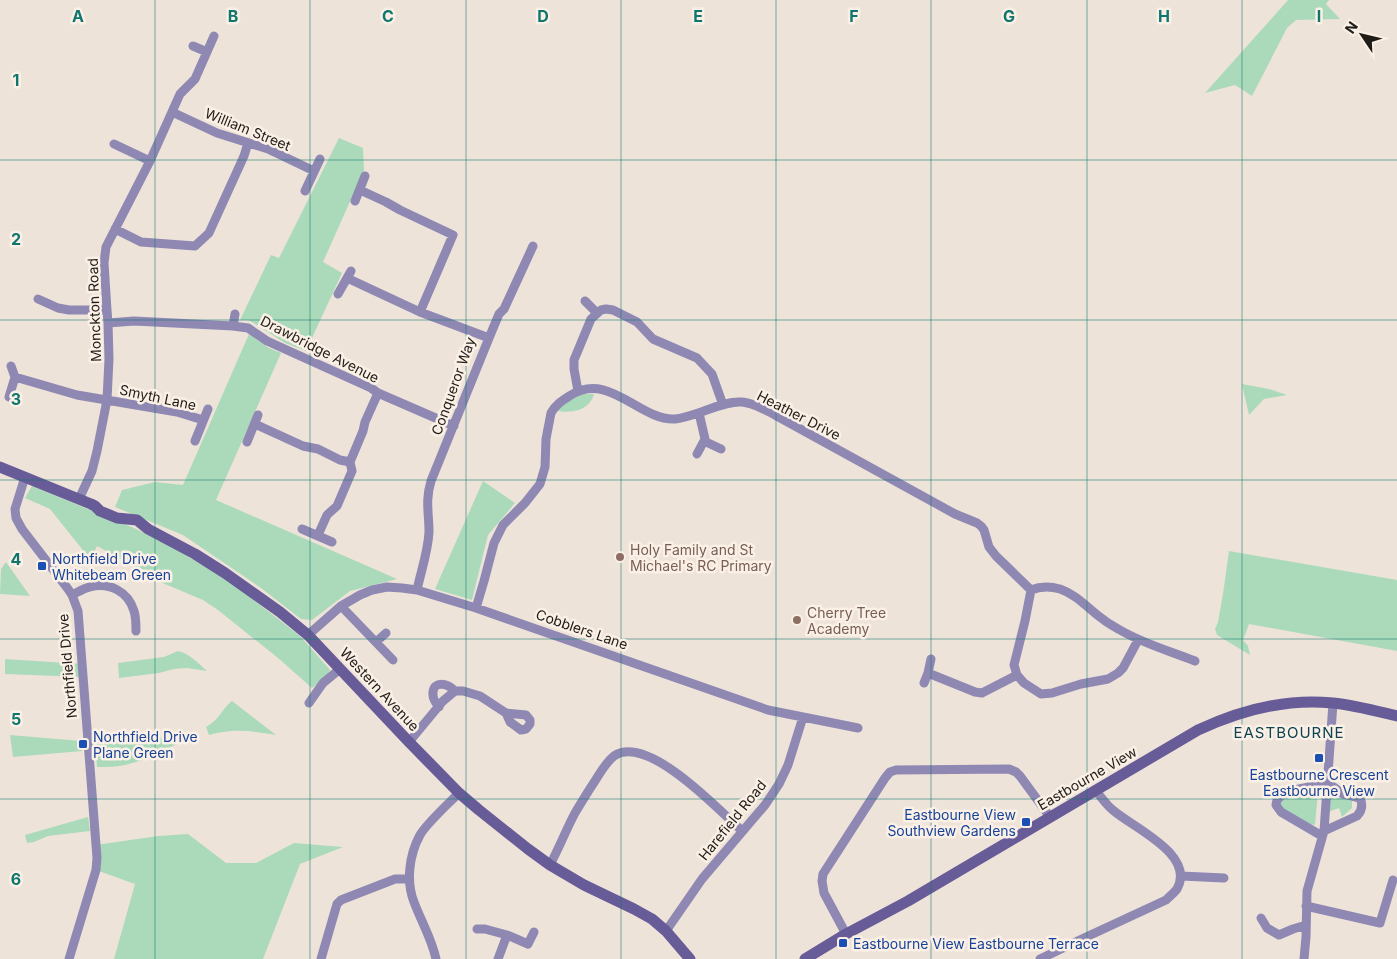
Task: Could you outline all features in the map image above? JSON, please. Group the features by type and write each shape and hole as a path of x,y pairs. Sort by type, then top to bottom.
{"street":[{"name":"Monckton Road","path":"79,499 92,471 107,400 110,359 104,263 106,247 150,161 180,94 195,79 214,36"},
{"path":"194,46 207,52"},
{"name":"William Street","path":"172,112 218,133 268,149 314,171"},
{"path":"115,229 141,242 195,246 209,233 248,143"},
{"path":"114,144 150,161"},
{"path":"305,191 320,159"},
{"path":"355,201 366,176"},
{"path":"360,190 453,235 420,312"},
{"path":"489,338 533,246"},
{"name":"Conqueror Way","path":"338,294 349,275 420,312 489,338 427,493 429,533 417,590"},
{"path":"38,299 58,308 69,310 106,310"},
{"path":"585,301 597,313"},
{"path":"476,608 494,543 503,525 525,503 540,484 545,467 546,439 551,413 560,402 578,390 573,364 591,319 597,313 606,308 613,310 637,322 653,339 697,358 712,374 723,405"},
{"path":"233,326 235,314"},
{"name":"Drawbridge Avenue","path":"108,323 134,321 248,328 267,341 454,426"},
{"path":"9,397 15,377 11,366"},
{"name":"Smyth Lane","path":"15,377 77,395 177,412 203,420"},
{"name":"Heather Drive","path":"578,390 609,392 657,416 674,419 740,402 758,407 955,514 977,523 984,530 989,548 1031,590"},
{"path":"318,535 327,515 337,506 352,471 350,462 378,393"},
{"name":"Smyth Lane","path":"195,441 208,409"},
{"path":"697,454 705,439 699,413"},
{"path":"246,442 256,420 303,446 318,449 340,460 350,462"},
{"path":"704,440 721,449"},
{"path":"0,467 26,477"},
{"name":"Western Avenue","path":"26,477 95,506 100,511 117,518 137,520 195,554 260,597 308,635 459,793 496,825 550,865 584,885 652,919 666,931 690,959"},
{"name":"Northfield Drive","path":"26,477 15,509 16,518 22,529 72,595 78,611 80,628 97,858 96,870 68,959"},
{"path":"302,529 332,542"},
{"path":"72,595 88,587 101,585 110,586 118,590 131,603 134,611 136,631"},
{"path":"1138,640 1118,674 1108,679 1052,692 1041,694 1024,683 1017,675 1014,665 1031,590 1040,586 1062,590 1072,595 1103,620 1138,640 1195,661"},
{"name":"Cobblers Lane","path":"308,635 341,606 360,594 387,587 417,590 476,608 768,710 858,728"},
{"path":"341,606 393,660"},
{"path":"376,642 386,633"},
{"path":"924,683 931,659"},
{"path":"309,703 323,683 340,669"},
{"path":"928,673 982,693 1017,675"},
{"path":"439,707 433,698 435,688 444,684 450,686 455,691"},
{"path":"409,742 448,696 455,691 463,691 480,696 506,712"},
{"name":"Eastbourne View","path":"812,957 846,934 908,901 1198,730 1223,718 1276,705 1302,703 1333,703 1397,716"},
{"path":"1304,959 1307,892 1323,834 1333,703"},
{"name":"Harefield Road","path":"666,931 702,879 765,805 788,765 803,717"},
{"path":"550,865 576,812 599,775 614,756 625,751 648,755 684,778 742,831"},
{"path":"846,934 824,894 822,881 824,874 890,772 896,770 1009,769 1020,776 1050,818"},
{"path":"1328,783 1343,794 1360,798 1362,807 1357,816 1323,834 1281,812 1276,805 1277,800 1285,792 1328,783"},
{"path":"1040,959 1166,900 1176,890 1181,876 1178,865 1165,847 1113,810 1096,791"},
{"path":"436,959 434,948 413,899 409,879 415,848 421,834 459,793"},
{"path":"1181,876 1224,878"},
{"path":"321,959 337,904 341,900 395,879 409,879"},
{"path":"1306,906 1380,923 1393,880"},
{"path":"1262,924 1279,935 1306,925"},
{"path":"477,929 485,929 506,935 528,944 534,932"},
{"path":"498,959 506,935"}],"green space":[{"path":"1288,0 1329,0 1326,4 1340,19 1296,20 1287,28 1252,96 1235,85 1205,93"},
{"path":"339,138 363,148 364,170 323,262 342,273 306,351 285,343 248,320 240,320 271,255 279,258"},
{"path":"249,334 269,348 281,353 216,500 397,579 350,591 312,620 301,619 261,588 183,535 115,507 122,490 155,482 183,485"},
{"path":"1242,384 1269,389 1287,395 1264,399 1249,415"},
{"path":"582,394 594,394 592,400 580,410 569,412 557,411 562,404"},
{"path":"483,481 515,503 488,535 472,600 435,589"},
{"path":"32,486 134,528 165,543 229,581 300,636 330,670 326,677 312,688 278,658 203,600 165,584 97,546 89,563 82,549 50,509 25,498"},
{"path":"1229,551 1397,580 1397,651 1249,624 1243,640 1248,646 1250,655 1217,635 1215,629 1218,622"},
{"path":"6,562 30,596 0,594 1,569"},
{"path":"178,651 190,656 207,671 187,668 174,669 159,673 119,678 118,663 164,657"},
{"path":"5,659 82,664 83,677 5,674"},
{"path":"232,701 276,735 235,731 209,735 206,727"},
{"path":"10,735 81,741 82,751 13,757"},
{"path":"174,736 177,744 147,758 121,766 97,767 95,744"},
{"path":"1318,792 1315,825 1280,807 1281,799 1287,796"},
{"path":"1331,794 1335,797 1352,801 1352,808 1342,817 1339,808 1328,812"},
{"path":"88,817 90,831 48,836 27,843 25,835"},
{"path":"188,834 226,863 256,863 294,843 343,847 300,864 263,959 114,959 135,884 96,870 96,845 158,836"}],"place":[{"name":"Holy Family and St Michael's RC Primary","path":"620,557"},
{"name":"Northfield Drive Whitebeam Green","path":"42,566"},
{"name":"Cherry Tree Academy","path":"797,620"},
{"name":"Northfield Drive Plane Green","path":"83,744"},
{"name":"Eastbourne Crescent Eastbourne View","path":"1319,758"},
{"name":"Eastbourne View Southview Gardens","path":"1026,822"},
{"name":"Eastbourne View Eastbourne Terrace","path":"843,943"}],"district":[{"name":"EASTBOURNE","path":"1289,732"}]}
